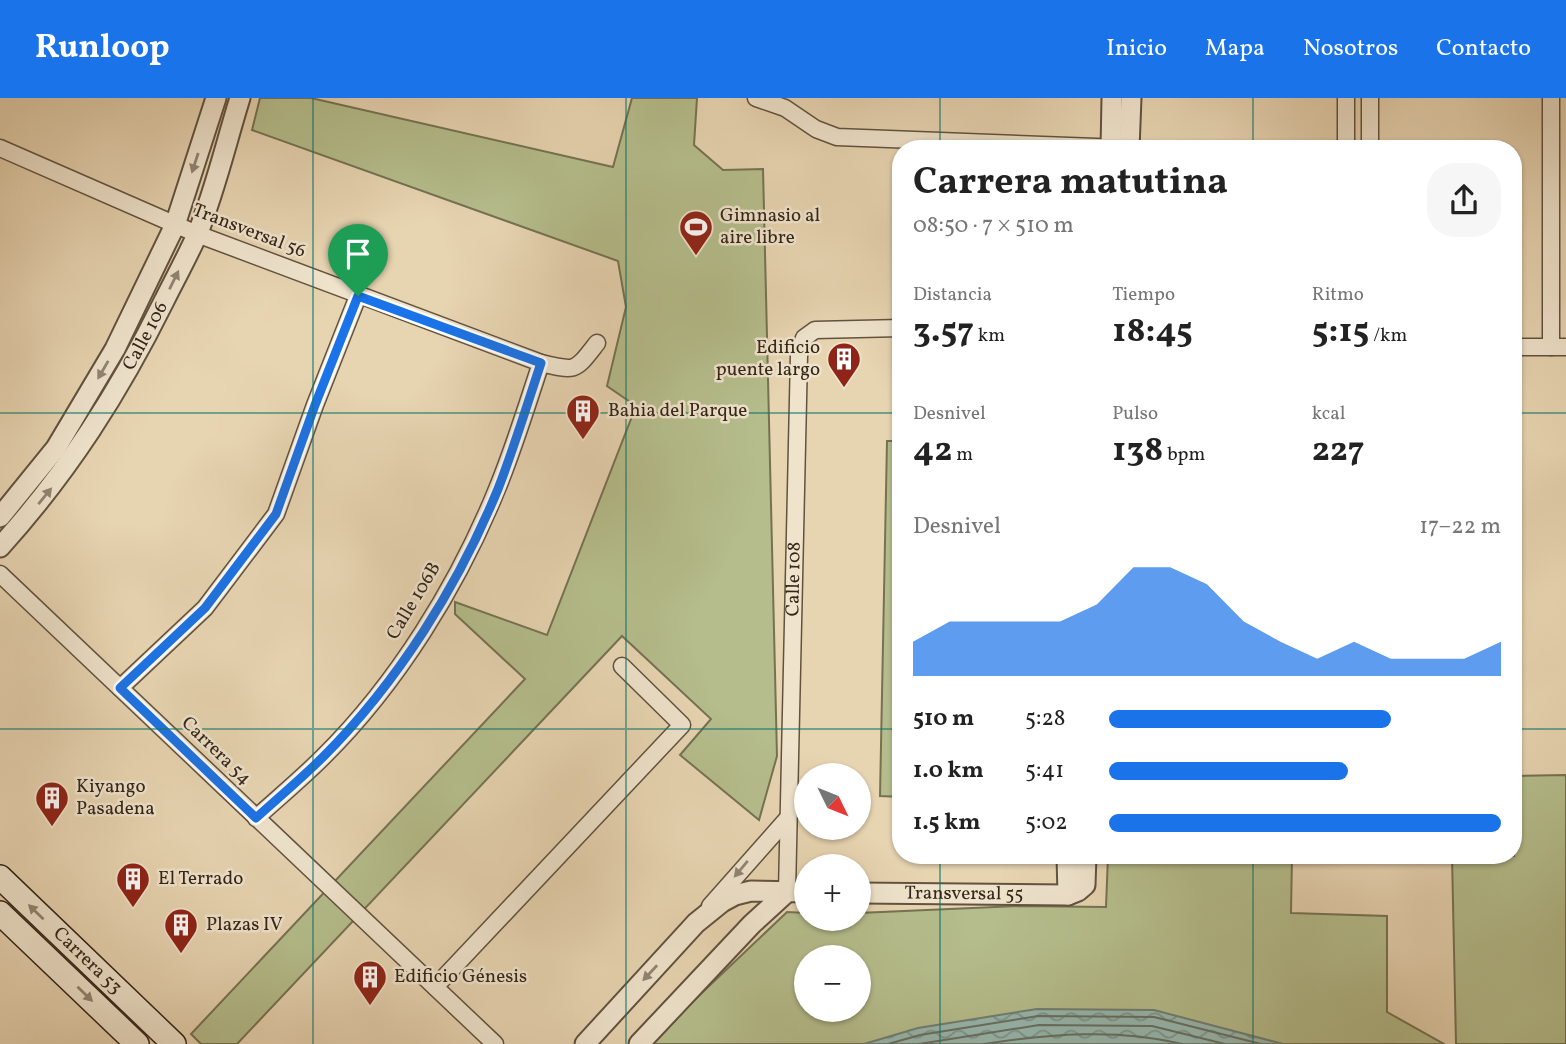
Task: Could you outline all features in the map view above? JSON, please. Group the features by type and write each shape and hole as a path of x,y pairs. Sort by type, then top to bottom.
{"main road":[{"name":"Carrera 53","path":"0,877 174,1044"},
{"name":"Carrera 53","path":"0,913 137,1044"}],"street":[{"name":"Calle 106","path":"0,517 56,448 116,349 175,225 216,98"},
{"name":"Calle 106","path":"0,547 76,455 103,413 150,328 197,234 240,98"},
{"path":"756,98 785,108 816,129 837,136 931,140"},
{"path":"797,98 797,118"},
{"path":"1112,98 1119,140"},
{"path":"1122,140 1131,98"},
{"path":"1346,98 1346,140"},
{"path":"1370,98 1370,140"},
{"path":"1522,347 1558,347 1551,98"},
{"name":"Transversal 56","path":"1,152 197,234 541,363 565,369 575,368 597,342"},
{"path":"120,688 205,608 276,514 358,296"},
{"name":"Calle 108","path":"794,870 787,819 799,355 804,338 823,328 892,328"},
{"name":"Calle 106B","path":"256,818 333,746 385,686 437,609 498,488 541,363"},
{"name":"Carrera 54","path":"0,574 495,1044"},
{"path":"435,987 682,725 622,666"},
{"path":"585,1044 787,819"},
{"path":"1067,864 1068,895 1085,885 1086,864"},
{"path":"696,923 735,895 751,891 794,892"},
{"name":"Transversal 55","path":"871,893 1068,895"},
{"path":"639,1044 752,924 794,894"}],"green space":[{"path":"260,98 311,98 613,167 632,98 697,98 694,145 723,170 763,169 777,756 759,820 680,755 711,719 622,636 237,1044 201,1044 191,1034 525,679 455,614 455,602 547,635 636,406 607,386 626,307 618,261 252,130"},
{"path":"887,441 892,441 892,797 880,796"},
{"path":"1566,775 1566,1044 1456,1044 1452,864 1522,864 1522,776"},
{"path":"1108,864 1292,864 1291,913 1387,916 1387,1012 1444,1044 653,1044 687,1007 787,912 794,912 794,931 871,931 871,912 1020,906 1106,907"}],"water":[{"path":"1037,1009 1154,1010 1283,1044 864,1044 918,1028"}],"place":[{"name":"Gimnasio al aire libre","path":"696,257"},
{"name":"Edificio puente largo","path":"844,389"},
{"name":"Bahia del Parque","path":"583,441"},
{"name":"Kiyango Pasadena","path":"52,828"},
{"name":"El Terrado","path":"133,909"},
{"name":"Plazas IV","path":"181,955"},
{"name":"Edificio Génesis","path":"370,1007"}],"route":[{"path":"358,296 541,363 498,488 437,609 385,686 324,755 256,818 120,688 205,608 276,514 358,296"}]}
